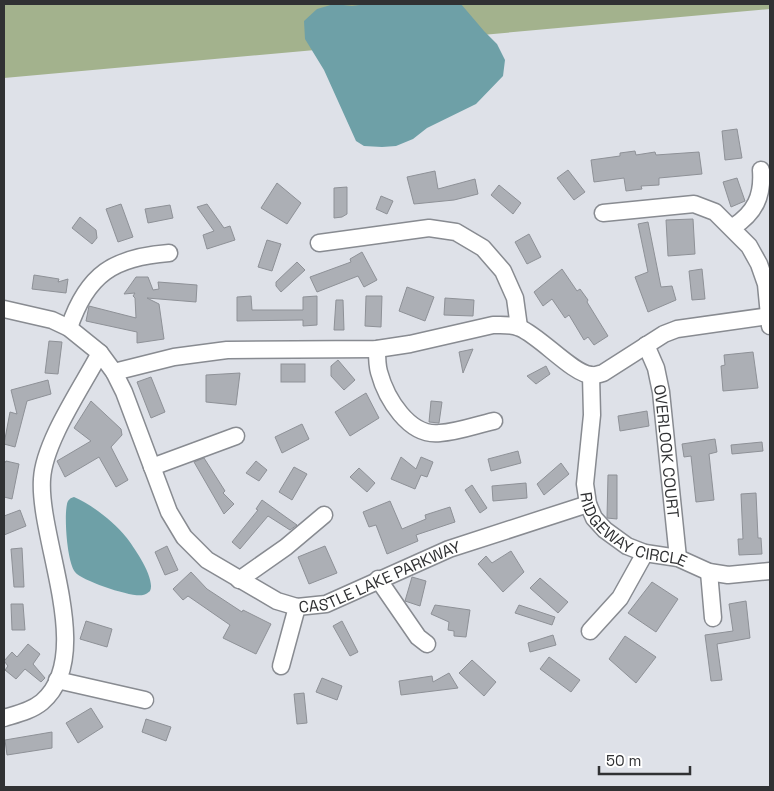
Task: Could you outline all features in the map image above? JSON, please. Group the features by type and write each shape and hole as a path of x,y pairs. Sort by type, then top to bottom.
{"street":[{"path":"733,227 746,218 757,203 762,186 761,170"},
{"path":"114,372 174,357 227,350 377,349 410,344 493,325 519,327 548,346 581,372 592,375 603,374 664,334 677,329 770,321 766,284 759,264 749,246 733,227 714,212 694,204 604,213"},
{"path":"319,243 429,228 456,232 483,248 503,271 515,298 519,327"},
{"path":"69,328 84,294 96,280 110,269 142,255 170,253"},
{"name":"CASTLE LAKE PARKWAY","path":"4,309 32,314 69,328 100,353 114,372 124,392 169,512 184,537 207,560 277,601 297,607 326,604 378,579 449,549 588,504"},
{"name":"OVERLOOK COURT","path":"646,345 656,368 661,392 678,558"},
{"path":"377,349 379,371 386,393 399,412 416,427 440,434 494,421"},
{"path":"4,718 27,712 42,702 57,680 63,656 63,605 42,506 42,478 53,440 100,353"},
{"name":"RIDGEWAY CIRCLE","path":"592,375 592,414 585,484 588,504 594,518 605,530 627,546 645,554 678,558 709,572 728,574 770,572"},
{"path":"152,468 236,436"},
{"path":"239,580 286,547 324,515"},
{"path":"590,631 620,598 645,554"},
{"path":"709,572 713,618"},
{"path":"378,579 418,637 426,644"},
{"path":"281,666 297,607"},
{"path":"57,680 145,700"}],"green space":[{"path":"4,4 770,4 770,9 4,78"}],"water":[{"path":"334,4 352,6 367,4 461,4 497,44 505,60 503,76 476,104 427,128 413,139 396,146 364,146 356,141 324,70 305,39 304,21 317,9"},
{"path":"74,497 102,514 126,537 139,555 147,571 151,586 149,592 144,595 129,594 87,580 75,572 68,550 66,519 67,503 69,499"}],"building":[{"path":"737,129 742,158 725,160 722,131"},
{"path":"635,151 636,155 655,152 656,155 699,152 702,174 659,178 659,185 641,186 642,189 626,191 624,178 594,182 591,160 620,156 620,153"},
{"path":"568,170 585,192 574,200 557,178"},
{"path":"435,171 438,189 475,179 478,194 454,200 414,204 407,177"},
{"path":"737,178 745,201 731,207 723,182"},
{"path":"277,183 301,203 287,224 261,208"},
{"path":"499,185 521,203 513,214 491,195"},
{"path":"347,187 347,214 334,218 334,188"},
{"path":"381,196 393,201 387,214 376,209"},
{"path":"121,204 133,237 118,242 106,209"},
{"path":"207,204 224,228 230,226 235,240 207,249 203,235 214,231 197,207"},
{"path":"170,205 173,218 148,223 145,209"},
{"path":"80,217 96,230 97,238 92,244 72,228"},
{"path":"693,219 695,254 668,256 666,220"},
{"path":"648,222 661,287 672,286 676,300 648,312 635,277 648,272 638,224"},
{"path":"529,234 541,257 527,264 515,242"},
{"path":"267,240 281,244 272,271 258,267"},
{"path":"362,252 377,280 364,287 358,276 317,292 310,277 351,262 350,259"},
{"path":"297,262 305,270 281,292 276,286 276,282"},
{"path":"562,269 577,291 580,289 588,300 587,302 608,336 594,345 588,337 584,340 569,315 565,318 552,299 543,306 534,292"},
{"path":"702,269 705,299 692,300 689,271"},
{"path":"34,275 59,279 58,282 68,279 66,293 32,289"},
{"path":"136,277 148,277 153,290 159,289 158,282 197,285 196,302 147,298 159,304 164,339 137,343 137,332 86,321 89,306 136,318 135,298 133,296 135,293 124,294"},
{"path":"407,287 434,297 425,321 399,311"},
{"path":"251,296 252,310 303,310 303,297 317,296 317,325 303,326 303,320 237,321 237,297"},
{"path":"366,296 382,296 381,327 365,326"},
{"path":"445,298 474,300 473,316 444,315"},
{"path":"336,300 343,300 344,330 334,330"},
{"path":"49,341 62,342 58,374 45,373"},
{"path":"473,349 463,373 459,352"},
{"path":"753,352 758,388 723,391 721,366 725,365 724,355"},
{"path":"338,360 355,380 344,390 331,376 331,366"},
{"path":"281,364 305,364 305,382 281,382"},
{"path":"546,366 550,374 536,384 527,376"},
{"path":"240,373 236,405 206,402 206,375"},
{"path":"151,377 165,412 151,418 137,382"},
{"path":"48,380 51,394 27,401 15,447 4,444 10,412 17,414 11,390"},
{"path":"366,393 379,418 350,436 335,412"},
{"path":"91,401 121,429 122,435 111,447 128,480 116,487 99,457 65,477 57,461 91,441 74,428"},
{"path":"431,401 442,402 439,423 429,422"},
{"path":"647,411 649,426 620,431 618,416"},
{"path":"302,424 309,439 282,453 275,437"},
{"path":"715,439 717,452 709,454 714,500 696,502 691,456 684,457 682,444"},
{"path":"762,442 763,451 732,454 731,445"},
{"path":"518,451 521,463 491,471 488,459"},
{"path":"401,457 416,469 421,457 433,462 427,477 421,475 415,489 391,479"},
{"path":"204,458 225,491 223,493 234,504 224,514 194,462"},
{"path":"6,461 19,464 12,499 4,497 4,464"},
{"path":"256,461 267,470 259,481 246,473"},
{"path":"561,463 569,474 544,495 537,484"},
{"path":"294,467 307,474 292,500 279,492"},
{"path":"359,468 375,483 367,492 350,477"},
{"path":"608,475 617,475 617,519 607,518"},
{"path":"526,483 527,498 493,501 492,486"},
{"path":"472,485 487,508 480,513 465,490"},
{"path":"756,493 758,538 761,538 762,554 739,555 738,539 743,539 741,494"},
{"path":"262,500 297,525 290,530 268,516 240,549 232,542 258,510 256,509"},
{"path":"390,501 402,529 426,519 425,515 450,507 455,522 416,535 418,541 387,554 376,525 369,527 363,512"},
{"path":"20,510 26,526 4,535 4,516"},
{"path":"167,546 178,570 165,575 155,552"},
{"path":"325,546 337,573 309,584 298,557"},
{"path":"22,548 24,587 14,587 11,549"},
{"path":"511,551 524,572 503,592 478,564 486,556 492,563"},
{"path":"191,572 207,589 242,612 243,610 271,624 256,654 223,638 230,625 188,596 183,600 173,589"},
{"path":"412,577 426,581 420,606 405,601"},
{"path":"540,578 568,602 558,613 530,588"},
{"path":"652,582 678,599 656,632 628,613"},
{"path":"746,601 750,638 717,644 722,680 711,681 705,635 733,631 729,604"},
{"path":"11,604 23,604 25,630 12,630"},
{"path":"435,605 470,610 466,637 454,636 454,631 448,630 449,622 431,614"},
{"path":"519,605 555,617 552,625 515,613"},
{"path":"86,621 112,629 107,647 80,639"},
{"path":"342,621 358,652 350,656 333,626"},
{"path":"553,635 556,645 530,652 528,643"},
{"path":"625,636 656,657 636,683 609,659"},
{"path":"28,644 40,654 33,664 45,678 41,682 25,669 16,679 5,670 8,666 4,661 12,652 17,657"},
{"path":"549,657 580,680 571,692 540,669"},
{"path":"472,660 496,682 484,696 459,673"},
{"path":"449,673 458,688 401,695 399,681 432,676 433,682"},
{"path":"322,678 342,686 337,700 316,692"},
{"path":"304,693 307,723 297,724 294,694"},
{"path":"91,708 103,727 78,743 66,723"},
{"path":"146,719 171,727 166,741 142,732"},
{"path":"52,732 52,748 7,755 5,740"}]}
